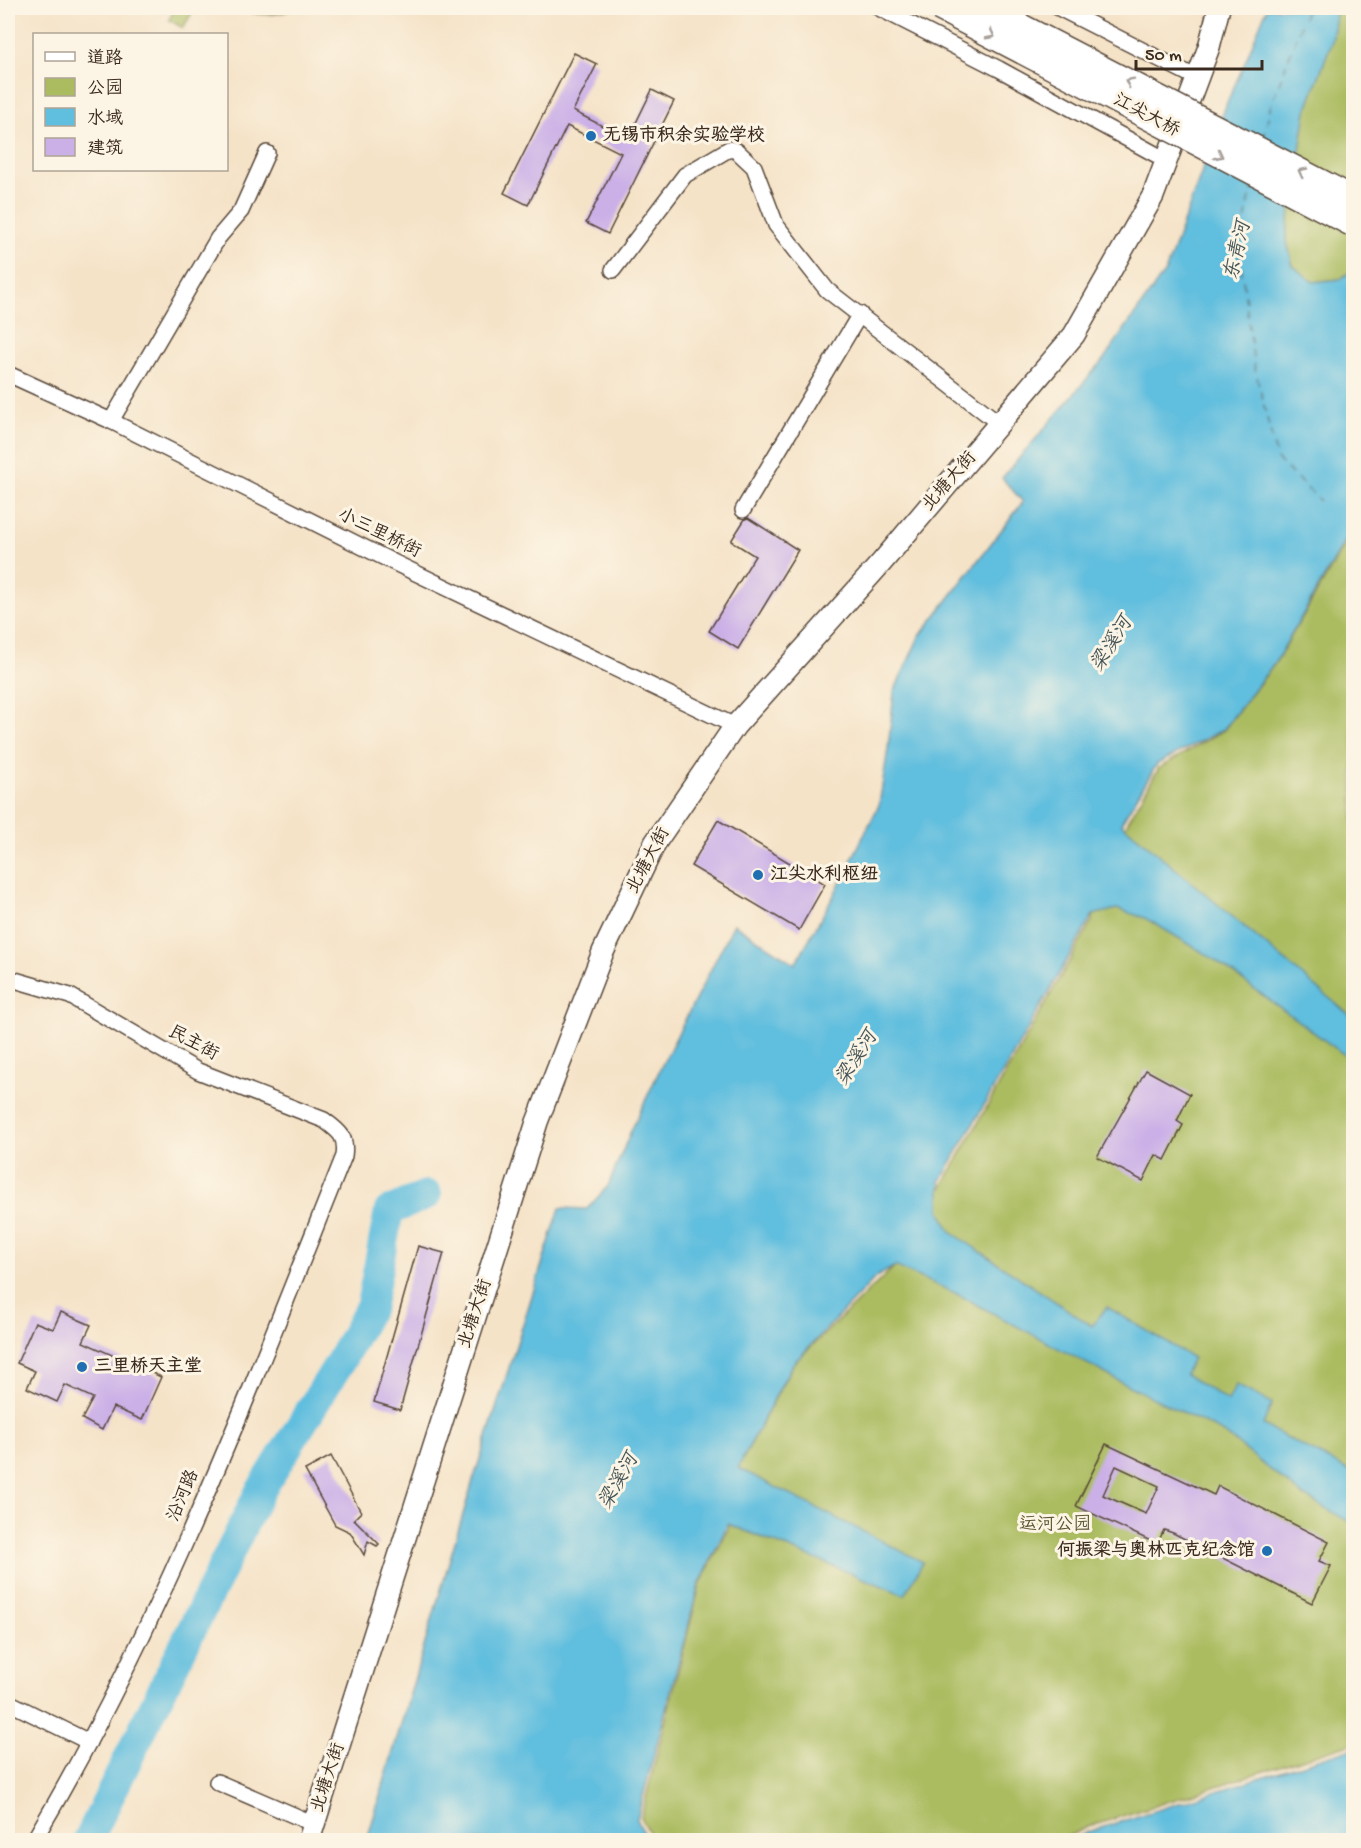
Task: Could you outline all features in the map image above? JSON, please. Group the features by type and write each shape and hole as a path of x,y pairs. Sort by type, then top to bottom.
{"main road":[{"name":"江尖大桥","path":"939,8 1353,225"},
{"name":"江尖大桥","path":"986,8 1353,199"},
{"name":"北塘大街","path":"312,1832 537,1122 603,952 655,843 735,726 882,562 1074,335 1153,196 1209,48 1219,8"}],"street":[{"path":"879,8 999,69 1166,160"},
{"path":"1059,8 1197,78"},
{"path":"612,270 685,175 729,149 737,151 754,167 776,225 827,290 1000,424"},
{"path":"111,421 218,238 241,211 267,153"},
{"path":"743,510 860,314"},
{"name":"小三里桥街","path":"8,374 111,421 395,563 735,726"},
{"name":"民主街","path":"8,978 70,996 198,1071 324,1120 340,1131 346,1145 344,1156"},
{"name":"沿河路","path":"34,1840 70,1779 163,1595 239,1417 344,1156"},
{"path":"8,1702 89,1742"},
{"path":"217,1782 312,1832"}],"green space":[{"path":"175,8 195,8 183,28 169,20"},
{"path":"242,8 294,8 281,13 268,14 255,13"},
{"path":"1337,8 1353,8 1353,269 1341,279 1313,282 1293,266 1286,238 1306,111 1332,41"},
{"name":"运河公园","path":"1353,531 1353,1743 1088,1827 1060,1840 653,1840 641,1817 700,1585 729,1527 738,1468 794,1363 895,1266 1092,921 1127,823 1159,768 1224,730 1276,662"}],"water":[{"path":"1267,8 1337,8 1332,41 1306,111 1286,238 1293,266 1313,282 1341,279 1353,269 1353,527 1276,661 1224,729 1157,764 1121,823 1353,1018 1353,1061 1209,956 1145,918 1117,909 1093,915 940,1182 940,1210 951,1232 1092,1326 1107,1307 1193,1358 1185,1374 1228,1401 1236,1385 1272,1403 1263,1425 1353,1473 1353,1524 1302,1495 1224,1433 1123,1383 957,1294 895,1266 876,1277 792,1365 738,1468 923,1562 905,1595 728,1524 699,1585 637,1819 647,1840 367,1840 472,1484 560,1208 587,1209 608,1186 662,1065 734,924 795,964 833,897 879,805 894,692 919,637 1023,502 1002,478 1103,360 1166,270 1228,100"},
{"path":"1353,1748 1353,1840 1071,1840 1088,1832"}],"building":[{"path":"574,53 597,64 573,111 628,139 652,90 674,101 608,234 586,223 621,153 567,126 528,205 504,193"},
{"path":"748,518 798,550 738,649 709,631 755,556 731,541 745,519"},
{"name":"江尖水利枢纽","path":"718,820 825,884 799,930 691,866"},
{"path":"1146,1070 1190,1094 1177,1121 1183,1125 1165,1160 1156,1155 1143,1181 1097,1157"},
{"path":"418,1246 444,1253 400,1410 374,1402"},
{"name":"三里桥天主堂","path":"61,1312 91,1325 83,1342 161,1377 142,1420 113,1407 102,1430 82,1419 93,1398 65,1385 57,1402 27,1388 35,1371 17,1363 35,1322 53,1329"},
{"path":"1106,1444 1214,1495 1218,1486 1329,1542 1319,1561 1331,1566 1312,1603 1173,1533 1164,1530 1157,1544 1076,1506","holes":["1116,1466 1159,1486 1146,1514 1103,1495"]},
{"path":"331,1456 361,1512 354,1519 379,1544 377,1546 368,1541 364,1555 350,1532 335,1525 305,1470"}],"waterway":[{"path":"88,1840 259,1493 340,1362 371,1305 389,1211 427,1195"}],"ferry route":[{"path":"1264,138 1270,108 1307,8"},
{"path":"1253,184 1239,249 1254,365 1277,459 1320,501"}],"place":[{"name":"无锡市积余实验学校","path":"591,136"},
{"name":"江尖水利枢纽","path":"758,875"},
{"name":"三里桥天主堂","path":"82,1367"},
{"name":"何振梁与奥林匹克纪念馆","path":"1267,1551"}],"water label":[{"name":"东青河","path":"1239,251"},
{"name":"梁溪河","path":"1113,645"},
{"name":"梁溪河","path":"858,1059"},
{"name":"梁溪河","path":"620,1482"}]}
